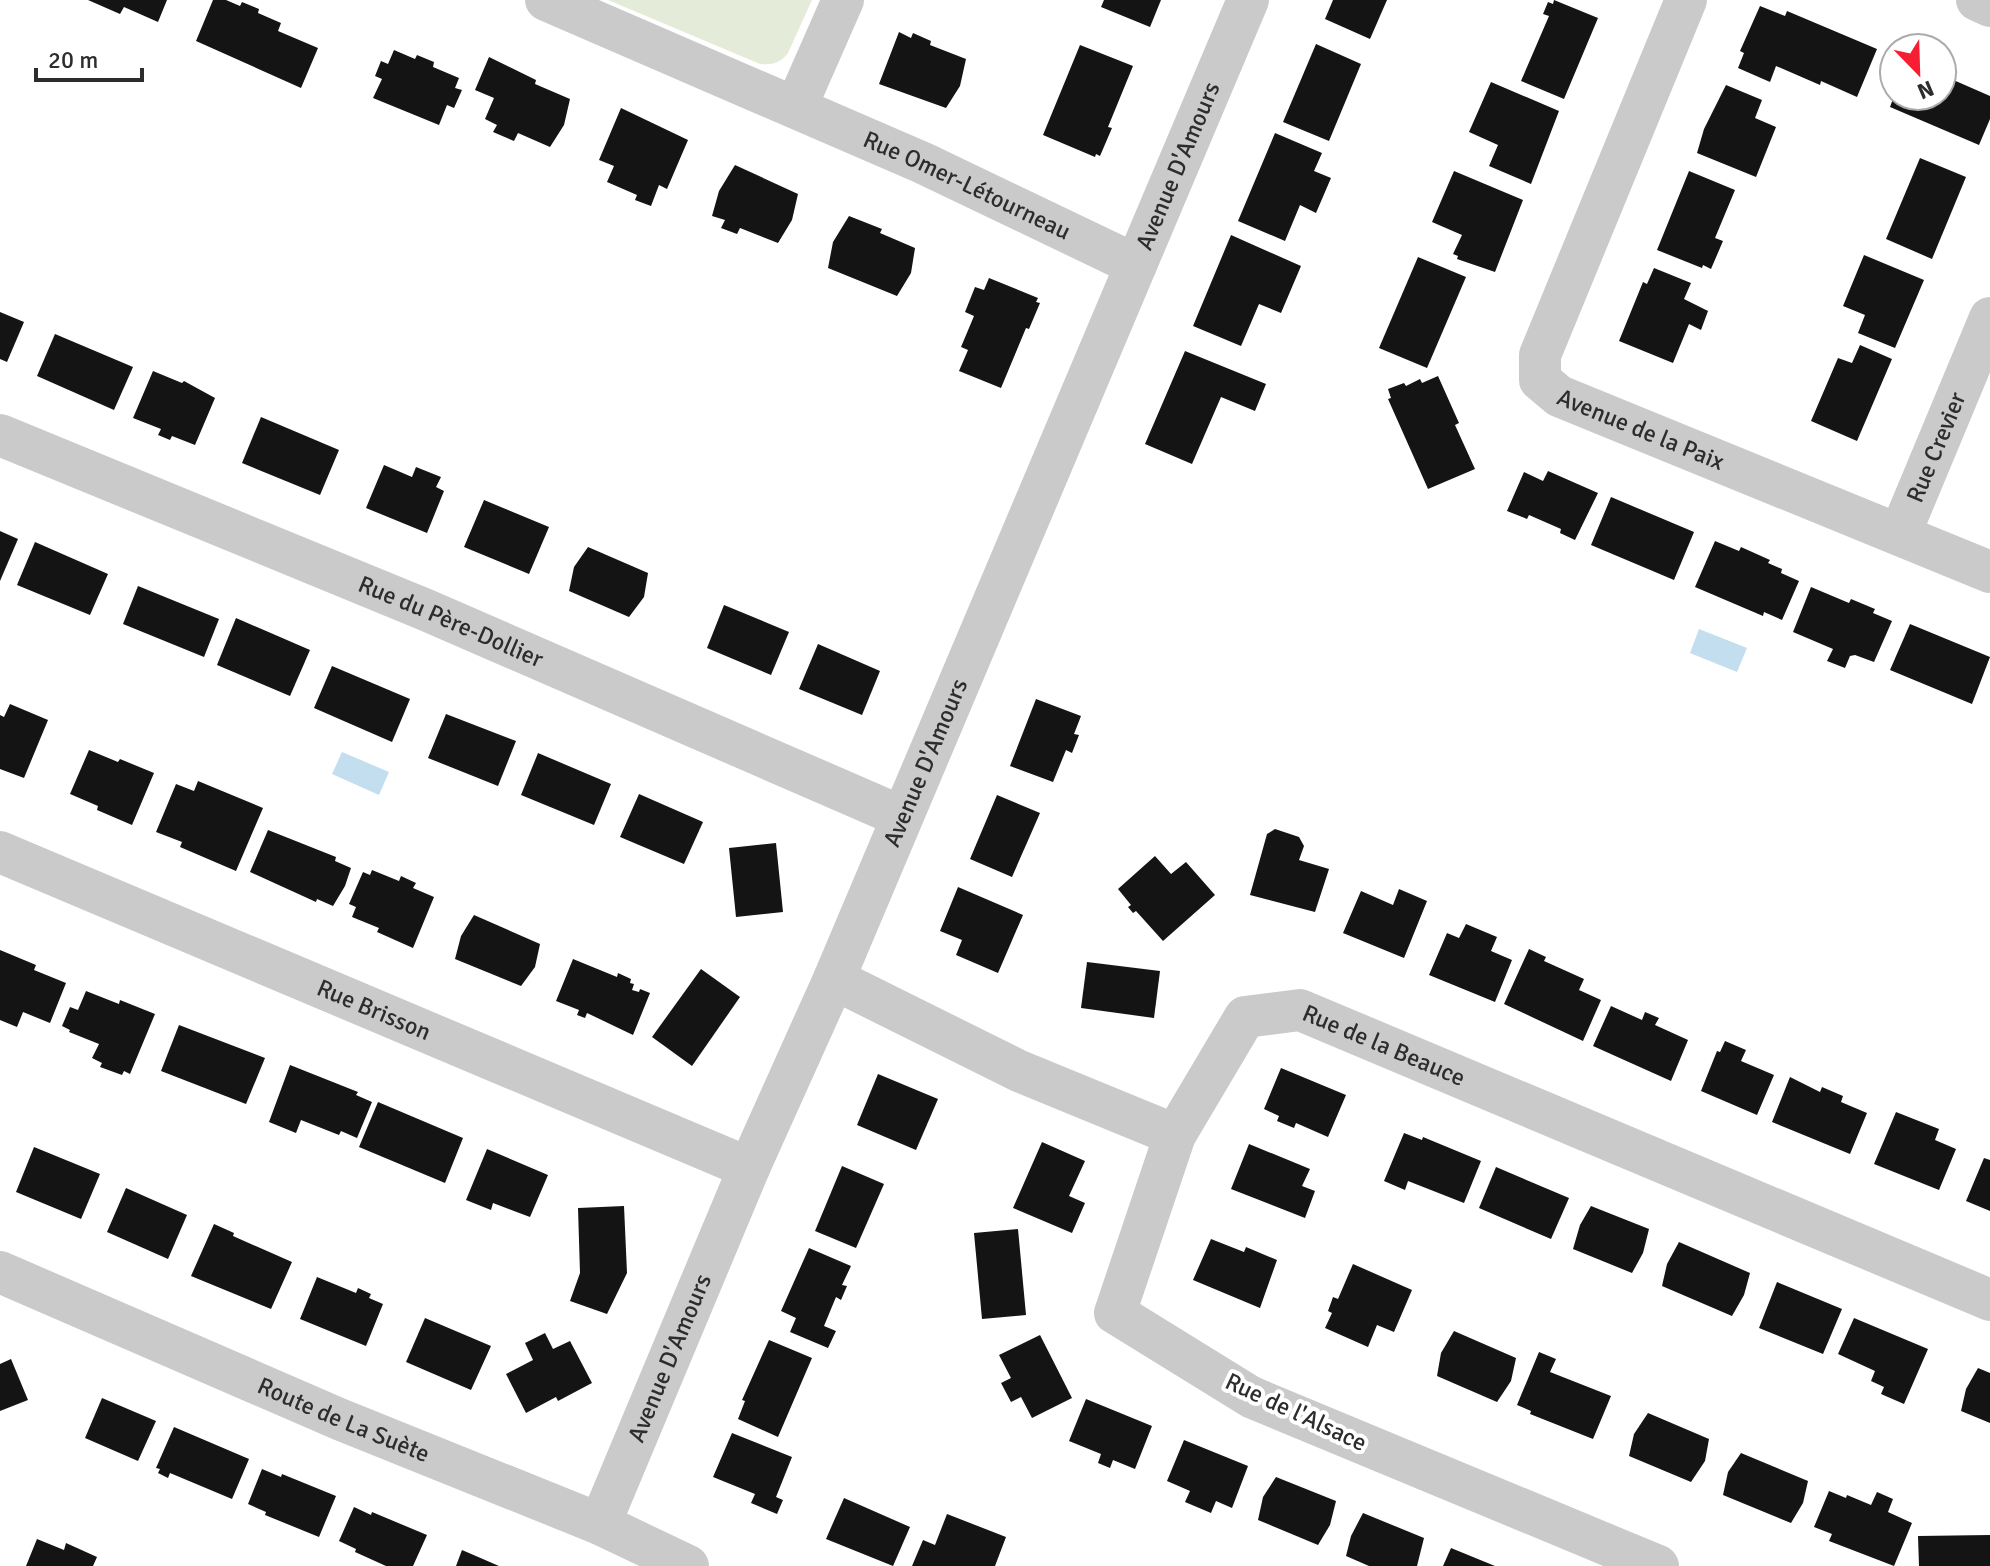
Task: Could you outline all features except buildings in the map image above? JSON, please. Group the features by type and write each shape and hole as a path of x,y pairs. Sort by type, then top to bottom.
{"street":[{"name":"Rue Omer-Létourneau","path":"546,0 923,163 1136,265"},
{"path":"796,107 843,0"},
{"name":"Avenue D'Amours","path":"600,1524 1248,0"},
{"name":"Avenue de la Paix","path":"1686,0 1540,355 1540,380 1559,396 1990,572"},
{"path":"1977,0 1990,6"},
{"name":"Rue Crevier","path":"1900,534 1990,318"},
{"name":"Rue du Père-Dollier","path":"0,435 426,610 900,816"},
{"name":"Rue Brisson","path":"0,852 749,1168"},
{"path":"834,979 1019,1071 1175,1135"},
{"name":"Rue de la Beauce","path":"1175,1135 1245,1017 1300,1010 1990,1300"},
{"name":"Rue de l'Alsace","path":"1175,1135 1115,1313 1251,1397 1658,1566"},
{"name":"Route de La Suète","path":"0,1272 339,1419 600,1524 688,1566"}],"green space":[{"path":"608,0 812,0 788,53 772,64 760,64"}],"water":[{"path":"1699,629 1747,648 1737,672 1690,653"},
{"path":"342,752 389,772 379,795 332,774"}]}
